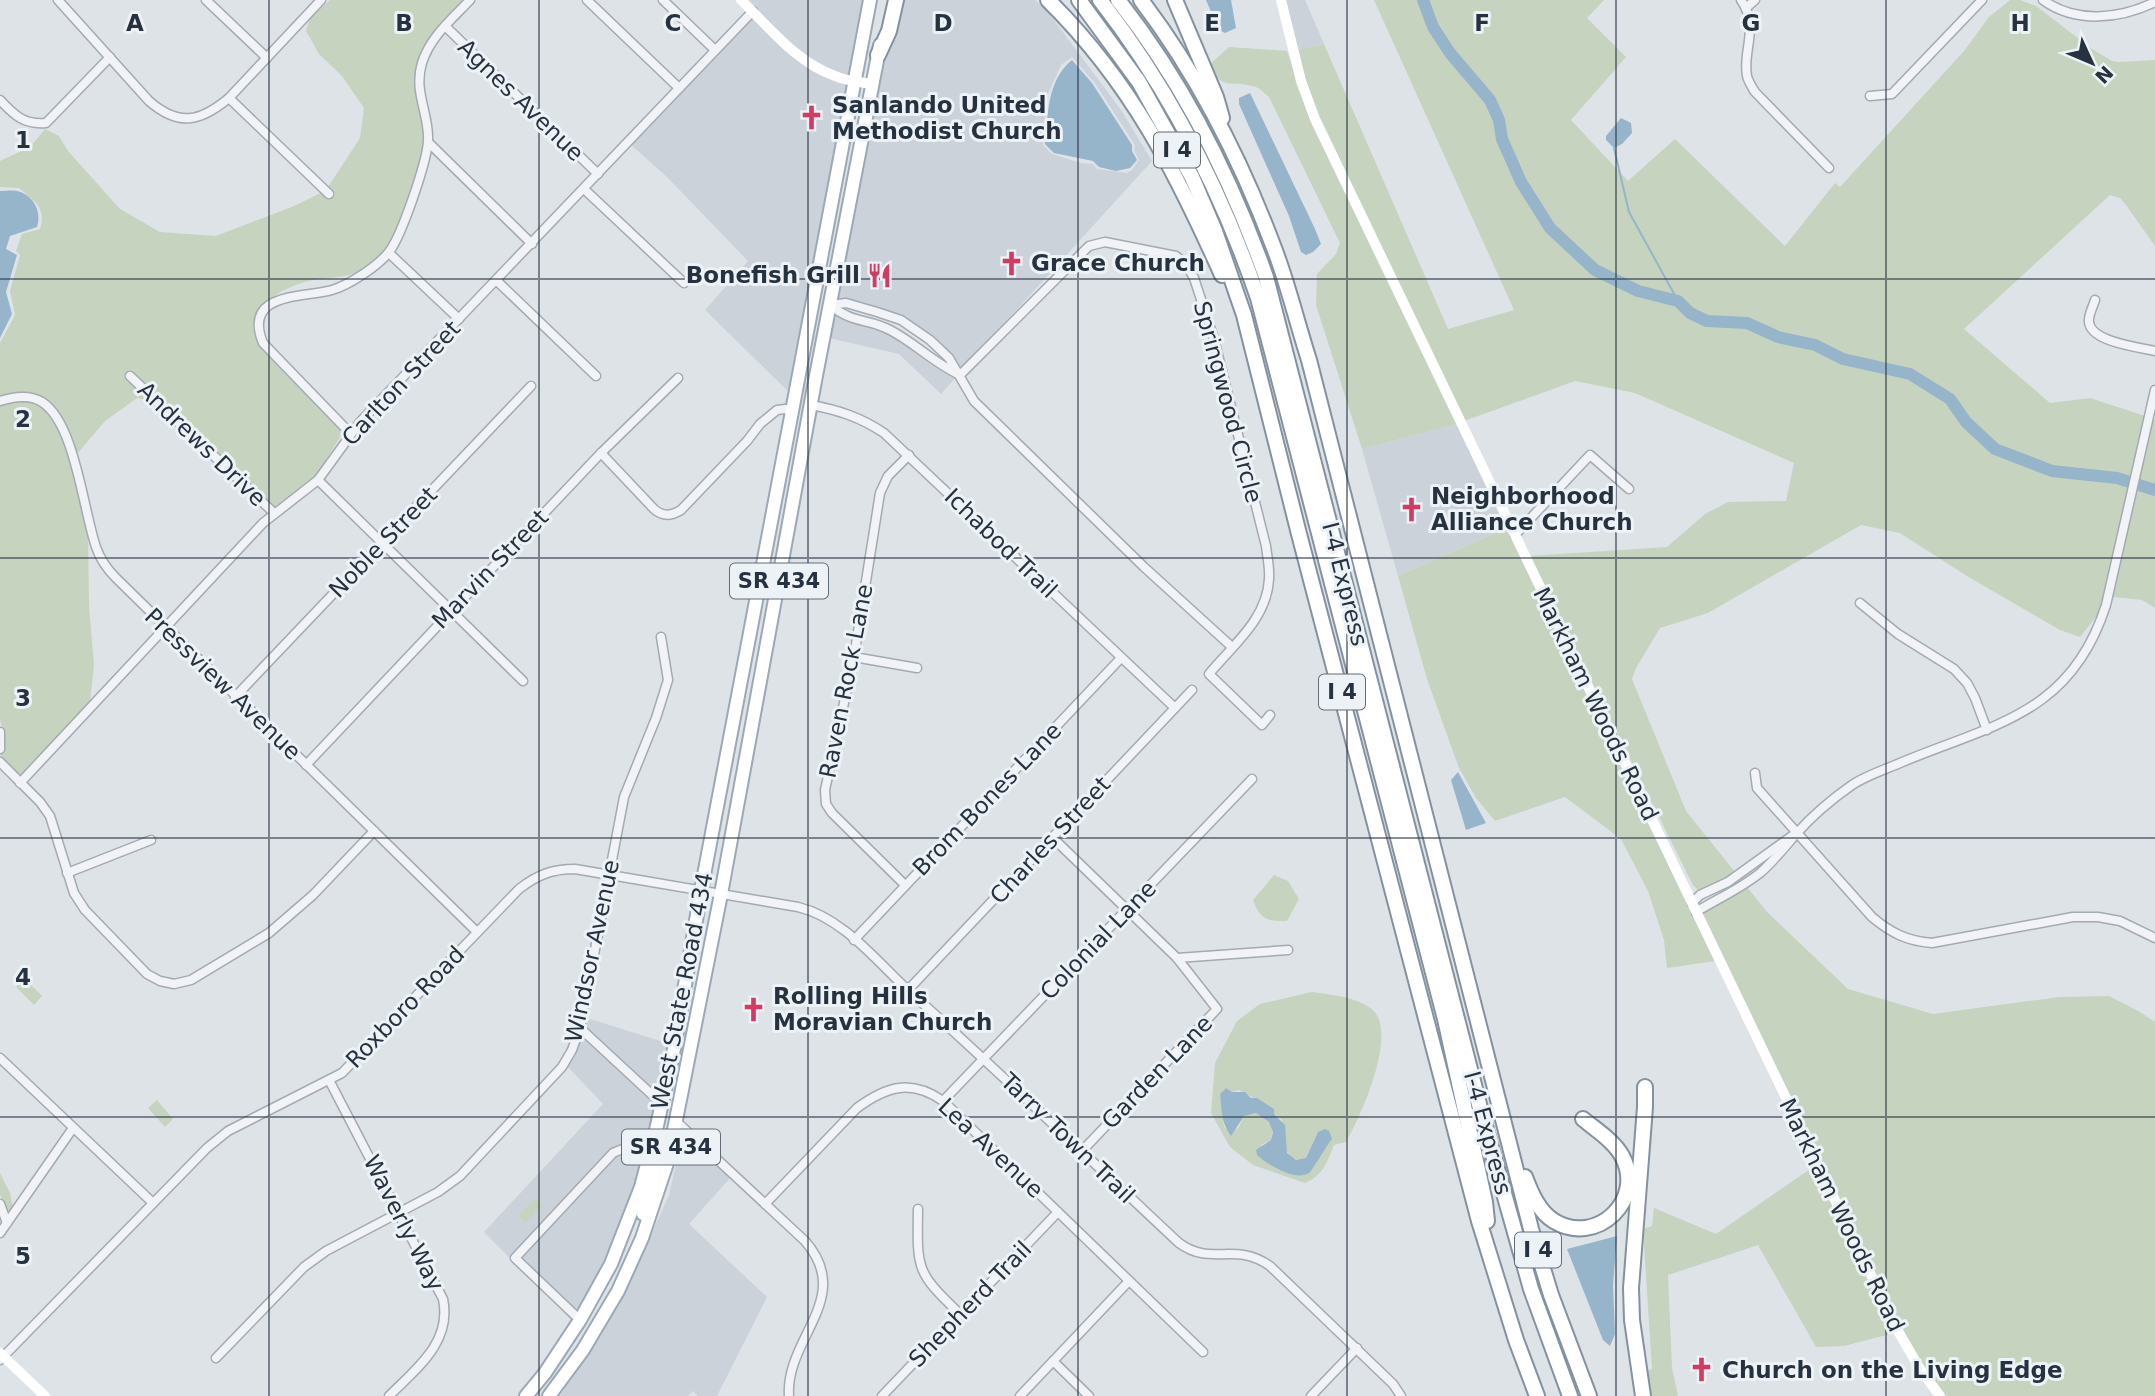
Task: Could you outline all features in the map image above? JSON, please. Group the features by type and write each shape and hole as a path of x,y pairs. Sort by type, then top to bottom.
{"highway":[{"path":"878,55 889,31 896,0"},
{"path":"1048,0 1076,28 1137,108 1178,180 1230,293 1244,315"},
{"name":"I 4","path":"1079,0 1139,82 1192,177 1215,231 1244,315 1299,534 1491,1260 1537,1396"},
{"name":"I-4 Express","path":"1101,0 1152,71 1189,138 1238,241 1258,298 1445,1019 1485,1202 1491,1260"},
{"name":"I-4 Express","path":"1118,0 1134,20 1193,112 1249,227 1266,276 1481,1111 1531,1289 1570,1396"},
{"name":"I 4","path":"1141,0 1180,57 1228,140 1276,250 1308,360 1498,1101 1551,1295 1589,1396"},
{"path":"1175,0 1216,97 1228,140"},
{"path":"1643,1396 1632,1320 1631,1288 1645,1087"},
{"path":"1498,1101 1535,1199 1555,1222 1581,1229 1598,1226 1615,1214 1625,1200 1629,1184 1626,1164 1618,1150 1583,1119"}],"main road":[{"path":"741,0 788,46 814,67 836,77 872,84"},
{"name":"SR 434","path":"757,595 870,0"},
{"name":"SR 434","path":"549,1396 583,1350 607,1311 642,1238 663,1180 677,1122 721,894 815,381 889,0"},
{"name":"Markham Woods Road","path":"1281,0 1301,81 1315,119 1898,1331 1920,1369 1940,1396"},
{"path":"828,217 832,240 823,295 825,302 830,305"},
{"path":"813,300 820,316 814,358 815,381"},
{"path":"757,595 761,613 752,661 763,668"},
{"name":"West State Road 434","path":"526,1396 545,1373 591,1303 626,1230 641,1187 674,1049 757,595"},
{"path":"674,1049 676,1066 670,1098 671,1114 677,1122"},
{"path":"642,1238 640,1223 656,1172 656,1164 650,1154"},
{"path":"1,1356 44,1396"}],"street":[{"path":"58,0 149,101 162,113 178,119 198,118 215,110 321,0"},
{"path":"206,0 267,58"},
{"path":"350,433 262,343 259,320 274,302 290,295 331,291 352,282 389,253 406,218 428,142 418,85 421,64 430,44 470,0"},
{"path":"587,0 679,88"},
{"path":"663,0 715,50"},
{"path":"1755,0 1744,4 1751,37 1747,76 1755,92 1829,168"},
{"path":"1870,96 1892,94 1982,0"},
{"path":"2043,0 2056,9 2089,16 2121,15 2155,2"},
{"name":"Carlton Street","path":"20,783 274,513 318,480 350,433 753,11"},
{"name":"Agnes Avenue","path":"445,26 598,173"},
{"path":"0,100 16,116 27,122 46,123 110,57"},
{"path":"229,98 330,194"},
{"path":"428,142 532,244"},
{"path":"584,189 684,284"},
{"name":"Springwood Circle","path":"960,375 1089,246 1105,242 1176,256 1186,264 1194,278 1213,339 1266,546 1269,579 1263,606 1253,625 1209,674 1262,725 1270,715"},
{"path":"389,253 459,319"},
{"path":"497,281 596,376"},
{"path":"2095,300 2089,326 2095,334 2104,339 2155,351"},
{"path":"830,305 846,303 901,320 930,340 949,358 974,401 1136,559 1232,647"},
{"path":"830,305 845,317 887,328 943,367 960,375"},
{"name":"Andrews Drive","path":"130,376 274,513"},
{"name":"Marvin Street","path":"306,765 601,453 678,378"},
{"name":"Noble Street","path":"235,697 531,386"},
{"path":"1694,907 1760,873 1797,833 1854,783 2012,719 2050,693 2088,648 2099,627 2155,390"},
{"name":"Pressview Avenue","path":"0,401 25,396 33,398 47,406 57,418 68,439 96,547 104,566 477,932"},
{"name":"Ichabod Trail","path":"811,405 844,412 864,420 884,433 1175,708"},
{"path":"601,453 654,509 665,515 674,515 747,442 760,424 777,410 793,411"},
{"name":"Raven Rock Lane","path":"905,885 832,813 827,804 825,790 853,657 880,493 888,476 909,455"},
{"path":"1515,535 1590,455 1629,489"},
{"path":"318,480 523,681"},
{"path":"1860,603 1898,634 1954,669 1967,683 1987,730"},
{"name":"Windsor Avenue","path":"216,1358 304,1267 326,1251 438,1192 460,1176 562,1067 580,1028 624,797 656,718 668,680 661,637"},
{"path":"853,657 917,668"},
{"name":"Brom Bones Lane","path":"854,940 1121,658"},
{"name":"Charles Street","path":"908,990 1192,690"},
{"path":"0,732 0,749"},
{"path":"0,762 50,816 74,893 85,910 147,974 174,984 191,980 269,933 313,895 373,831"},
{"path":"1755,773 1757,788 1872,917 1887,930 1914,942 1932,943 2073,917 2098,917 2120,921 2155,938"},
{"name":"Colonial Lane","path":"943,1101 1252,779"},
{"path":"1054,838 1177,958 1288,950"},
{"path":"67,873 151,840"},
{"name":"Roxboro Road","path":"1,1356 218,1138 329,1080 350,1065 519,889 536,876 562,869 608,873 721,894"},
{"name":"Tarry Town Trail","path":"721,894 813,911 825,916 985,1059 1189,1251 1209,1255 1236,1252 1258,1258 1270,1266 1394,1384 1401,1396"},
{"name":"Garden Lane","path":"1081,1152 1217,1009 1177,958"},
{"path":"580,1028 662,1104"},
{"path":"0,1058 153,1203"},
{"name":"Waverly Way","path":"329,1080 443,1299 446,1313 445,1326 429,1354 389,1396"},
{"name":"Lea Avenue","path":"765,1204 857,1108 873,1096 901,1087 924,1091 943,1101 1203,1352"},
{"path":"677,1122 813,1251 822,1272 821,1303 792,1369 789,1396"},
{"path":"0,1233 73,1128"},
{"path":"580,1320 515,1258 613,1153 636,1147 650,1154"},
{"path":"0,1204 7,1223"},
{"path":"918,1209 918,1257 921,1269 932,1288 960,1314"},
{"name":"Shepherd Trail","path":"882,1396 1058,1212"},
{"path":"1020,1396 1129,1281"},
{"path":"1311,1396 1357,1348"},
{"path":"1053,1361 1089,1396"}],"shaded area":[{"path":"746,0 866,0 853,77 837,73 802,53"},
{"path":"900,0 1035,0 1045,8 1121,110 1152,161 960,369 952,355 933,337 903,317 847,300 836,301 886,48","holes":["1072,57 1094,82 1135,145 1134,150 1139,160 1127,173 1097,169 1093,164 1052,154 1043,145 1047,96 1061,65"]},
{"path":"1285,0 1305,0 1324,44 1296,50"},
{"path":"753,17 785,48 851,84 792,395 705,310 748,261 667,177 631,145"},
{"path":"834,313 845,321 886,332 941,370 956,377 941,394 899,354 829,338"},
{"path":"1457,424 1507,528 1398,576 1362,449"},
{"path":"590,1019 670,1044 659,1097 584,1026"},
{"path":"582,1034 657,1105 647,1148 636,1143 623,1144 610,1150 510,1257 575,1321 574,1323 484,1232 603,1104 567,1066"},
{"path":"683,1132 731,1177 689,1224 767,1297 717,1396 698,1396 693,1391 688,1396 560,1396 619,1305 669,1195"},
{"path":"625,1151 636,1151 645,1156 615,1244 579,1314 521,1258 616,1156"}],"green space":[{"path":"330,0 464,0 430,36 418,63 416,92 423,127 423,147 410,196 391,242 379,257 359,271 308,281 284,290 266,303 256,322 260,346 342,434 317,474 274,507 130,370 125,376 152,401 137,398 105,421 77,454 82,476 66,427 48,402 35,395 19,393 0,396 0,343 15,315 10,291 20,255 16,251 22,234 40,229 42,215 38,205 19,188 0,187 0,161 30,147 45,129 59,136 68,151 120,209 160,232 216,236 323,192 330,199 335,194 328,187 360,138 364,108 342,76 319,54 306,31 310,18"},
{"path":"1374,0 1604,0 1587,18 1626,57 1571,120 1628,181 1675,139 1785,246 1835,183 1840,187 1964,51 1989,17 2010,0 2020,0 2036,6 2112,61 2155,60 2155,246 2120,198 2110,195 1964,329 2050,403 2090,398 2145,416 2102,603 2099,613 2080,637 2060,630 1900,533 1861,525 1708,613 1660,628 1632,679 1686,811 1735,872 1705,890 1698,890 1693,885 1529,556 1667,547 1705,514 1728,502 1786,501 1794,463 1635,393 1575,381 1464,421 1318,117 1296,50 1324,44 1448,329 1514,310"},
{"path":"1229,47 1287,51 1311,120 1457,424 1362,449 1316,305 1317,274 1336,254 1340,243 1269,97 1256,87 1223,82 1214,73 1210,64"},
{"path":"25,400 45,409 64,439 88,531 89,606 94,665 90,702 20,777 0,757 5,744 0,719 0,405"},
{"path":"2152,419 2155,420 2155,608 2142,600 2114,597 2111,600"},
{"path":"1507,528 1894,1333 1844,1346 1816,1347 1758,1245 1668,1275 1672,1368 1678,1396 1647,1396 1643,1373 1652,1369 1643,1229 1652,1226 1654,1208 1716,1234 1813,1167 1715,961 1667,968 1664,940 1648,891 1621,839 1565,797 1495,821 1476,798 1459,768 1427,679 1398,576"},
{"path":"1274,875 1288,881 1299,899 1287,921 1265,918 1258,912 1253,900"},
{"path":"1747,887 1767,912 1848,989 1933,1014 2059,997 2109,996 2155,1022 2155,1396 1945,1396 1939,1389 1905,1337 1700,912"},
{"path":"24,978 42,996 34,1005 16,987"},
{"path":"1312,992 1356,1000 1369,1007 1378,1018 1381,1033 1380,1052 1360,1114 1346,1142 1334,1145 1320,1172 1305,1183 1253,1165 1230,1147 1211,1113 1215,1063 1237,1021 1260,1004","holes":["1226,1088 1232,1092 1239,1090 1272,1108 1274,1114 1282,1120 1285,1148 1291,1158 1302,1161 1306,1158 1318,1132 1327,1145 1314,1167 1295,1175 1285,1171 1261,1145 1271,1140 1273,1128 1256,1113 1244,1116 1238,1128 1230,1133 1224,1127 1220,1094"]},
{"path":"157,1100 173,1119 165,1127 148,1108"},
{"path":"0,1173 10,1193 13,1207 8,1215 0,1194"},
{"path":"535,1198 542,1205 525,1223 518,1216"}],"water":[{"path":"1206,0 1231,0 1236,28 1225,33 1219,30"},
{"path":"1072,60 1092,83 1132,145 1137,160 1130,168 1116,171 1099,167 1093,161 1054,153 1045,144 1053,88 1064,68"},
{"path":"1250,93 1321,244 1306,255 1301,252 1289,216 1239,104 1239,98"},
{"path":"1621,118 1631,123 1632,133 1614,148 1606,140 1606,136"},
{"path":"0,191 17,191 28,196 37,210 38,221 37,227 10,236 6,249 17,255 6,292 12,314 0,338"},
{"path":"1458,772 1486,823 1466,830 1451,780"},
{"path":"1226,1088 1232,1092 1245,1092 1251,1098 1257,1098 1274,1109 1274,1114 1285,1125 1287,1153 1296,1160 1306,1158 1318,1132 1325,1129 1329,1131 1332,1139 1309,1173 1289,1174 1257,1155 1256,1150 1271,1140 1273,1132 1269,1122 1256,1113 1244,1116 1231,1136 1221,1106 1220,1094"},
{"path":"1617,1236 1613,1285 1615,1334 1610,1346 1603,1340 1567,1249"}],"waterway":[{"path":"1423,0 1433,27 1450,53 1490,100 1499,120 1502,139 1521,182 1550,228 1595,270 1638,291 1678,301 1690,313 1707,321 1747,323 1778,337 1815,345 1843,359 1910,374 1950,399 1966,422 1995,449 2052,471 2117,478 2155,490"},
{"path":"1614,148 1629,212 1678,301"}],"place":[{"name":"Sanlando United Methodist Church","path":"812,118"},
{"name":"Grace Church","path":"1011,263"},
{"name":"Bonefish Grill","path":"880,275"},
{"name":"Neighborhood Alliance Church","path":"1411,509"},
{"name":"Rolling Hills Moravian Church","path":"753,1009"},
{"name":"Church on the Living Edge","path":"1702,1370"}]}
